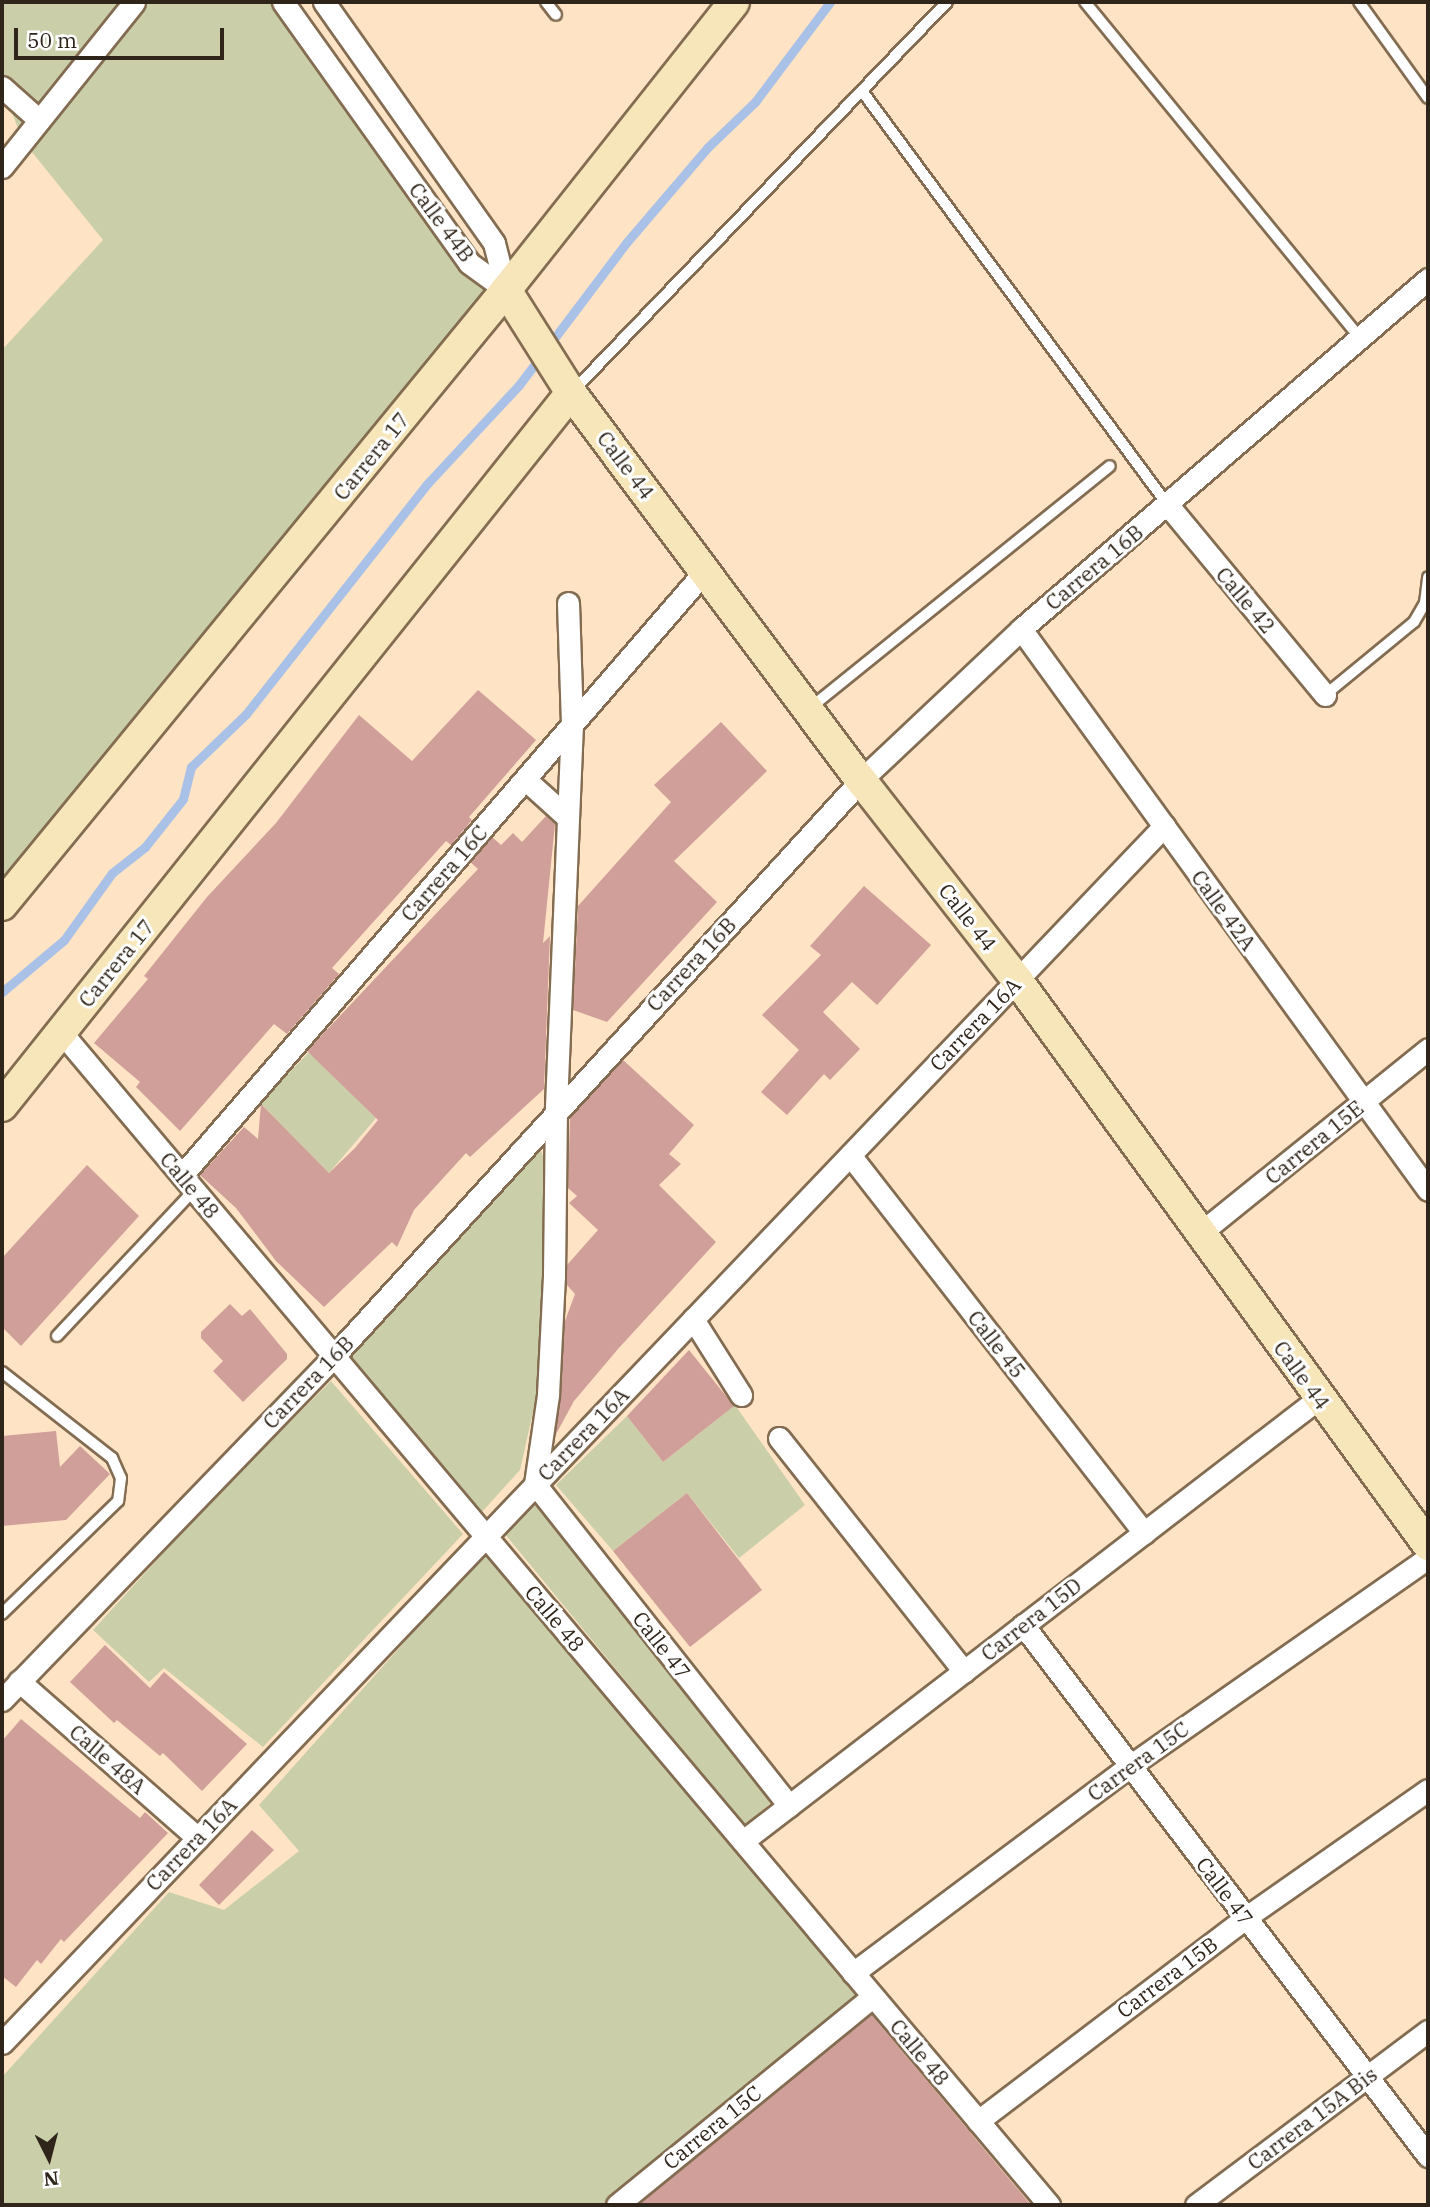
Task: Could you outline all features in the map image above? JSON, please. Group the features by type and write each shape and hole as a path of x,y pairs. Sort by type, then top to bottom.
{"street":[{"path":"2,167 134,2"},
{"name":"Calle 44B","path":"283,2 469,262 506,290"},
{"name":"Calle 44B","path":"324,2 494,243 506,290"},
{"name":"Carrera 17","path":"2,905 506,290 734,2"},
{"path":"2,88 39,120"},
{"path":"435,215 460,195"},
{"name":"Carrera 16B","path":"2,1700 334,1356 556,1110 861,780 1021,629 1428,279"},
{"name":"Calle 44","path":"506,290 531,325 568,387 861,780 1017,980 1319,1398 1424,1532"},
{"name":"Carrera 17","path":"2,1106 568,387"},
{"name":"Calle 42","path":"1167,504 1325,695"},
{"name":"Carrera 16C","path":"188,1182 572,724 705,572"},
{"path":"535,1484 548,1395 556,1110 572,724 568,603"},
{"name":"Calle 42A","path":"1021,629 1428,1190"},
{"path":"526,780 567,817"},
{"name":"Carrera 16A","path":"2,2043 484,1534 535,1484 1164,826"},
{"name":"Calle 48","path":"61,1032 1049,2205"},
{"name":"Carrera 15E","path":"1199,1234 1428,1049"},
{"name":"Calle 45","path":"850,1155 1144,1533"},
{"path":"693,1319 741,1395"},
{"name":"Carrera 15D","path":"743,1841 1319,1398"},
{"path":"779,1438 964,1671"},
{"name":"Calle 47","path":"535,1484 789,1806"},
{"name":"Carrera 15C","path":"853,1973 1131,1765 1428,1558"},
{"name":"Calle 47","path":"1023,1625 1428,2156"},
{"name":"Calle 48A","path":"19,1681 198,1838"},
{"name":"Carrera 15B","path":"978,2121 1245,1918 1428,1790"},
{"name":"Carrera 15C","path":"617,2205 873,1996"},
{"name":"Carrera 15A Bis","path":"1195,2205 1428,2031"}],"lane":[{"path":"546,2 556,15"},
{"path":"568,387 947,2"},
{"path":"1085,2 1361,339"},
{"path":"1359,2 1428,98"},
{"path":"862,90 1167,504"},
{"path":"808,710 1110,466"},
{"path":"1325,695 1414,622 1425,603 1428,577"},
{"path":"57,1336 188,1182"},
{"path":"2,1372 112,1458 121,1478 118,1501 2,1614"}],"green space":[{"path":"2,2 295,2 506,290 2,880 2,350 103,240 23,141 2,87"},
{"path":"309,1052 376,1118 329,1173 260,1103"},
{"path":"537,1139 546,1165 549,1299 535,1403 520,1470 481,1513 347,1351"},
{"path":"331,1381 463,1534 263,1747 164,1668 149,1682 93,1630 207,1505"},
{"path":"735,1405 805,1505 739,1558 687,1493 613,1551 556,1485 627,1416 663,1462"},
{"path":"531,1494 771,1803 744,1825 500,1528"},
{"path":"485,1552 865,1987 612,2205 4,2205 2,2077 169,1892 224,1910 299,1851 259,1805"}],"building":[{"path":"478,690 536,740 469,817 472,820 451,845 446,841 332,968 339,974 287,1034 274,1024 180,1131 136,1087 140,1082 94,1043 148,979 144,976 207,897 276,823 359,715 412,761"},
{"path":"721,722 767,771 674,861 717,902 607,1022 573,1010 578,906 671,802 654,785"},
{"path":"546,816 555,824 543,943 550,936 544,1089 470,1157 466,1153 414,1210 397,1247 392,1242 324,1307 276,1261 236,1208 200,1175 244,1127 258,1139 261,1104 329,1173 355,1148 378,1120 307,1051 478,869 470,862 492,837 501,845 513,833 522,842"},
{"path":"864,886 931,945 877,1005 852,982 823,1012 860,1049 830,1080 824,1074 787,1115 761,1092 799,1050 762,1015 821,955 810,946"},
{"path":"623,1060 694,1125 669,1154 681,1164 659,1185 716,1242 574,1401 555,1436 565,1321 575,1294 567,1285 567,1265 598,1230 569,1203 577,1196 568,1188 570,1117"},
{"path":"87,1165 139,1216 21,1346 2,1327 2,1258"},
{"path":"230,1304 242,1316 250,1309 287,1354 287,1359 243,1402 213,1371 223,1361 201,1338 201,1332"},
{"path":"689,1350 734,1406 663,1462 627,1416"},
{"path":"56,1431 60,1467 80,1446 110,1474 66,1520 2,1526 2,1436"},
{"path":"687,1493 762,1590 690,1647 613,1551"},
{"path":"105,1645 150,1688 164,1672 247,1744 202,1791 163,1753 160,1756 117,1720 114,1723 70,1682"},
{"path":"21,1719 140,1818 145,1812 168,1833 64,1942 61,1939 41,1964 37,1960 16,1987 2,1976 2,1741"},
{"path":"252,1830 274,1850 219,1905 199,1885"},
{"path":"871,2014 1031,2205 637,2205"}],"waterway":[{"path":"2,992 64,940 112,873 145,847 183,799 191,767 246,714 427,484 519,385 626,243 707,148 755,102 830,2"}]}
